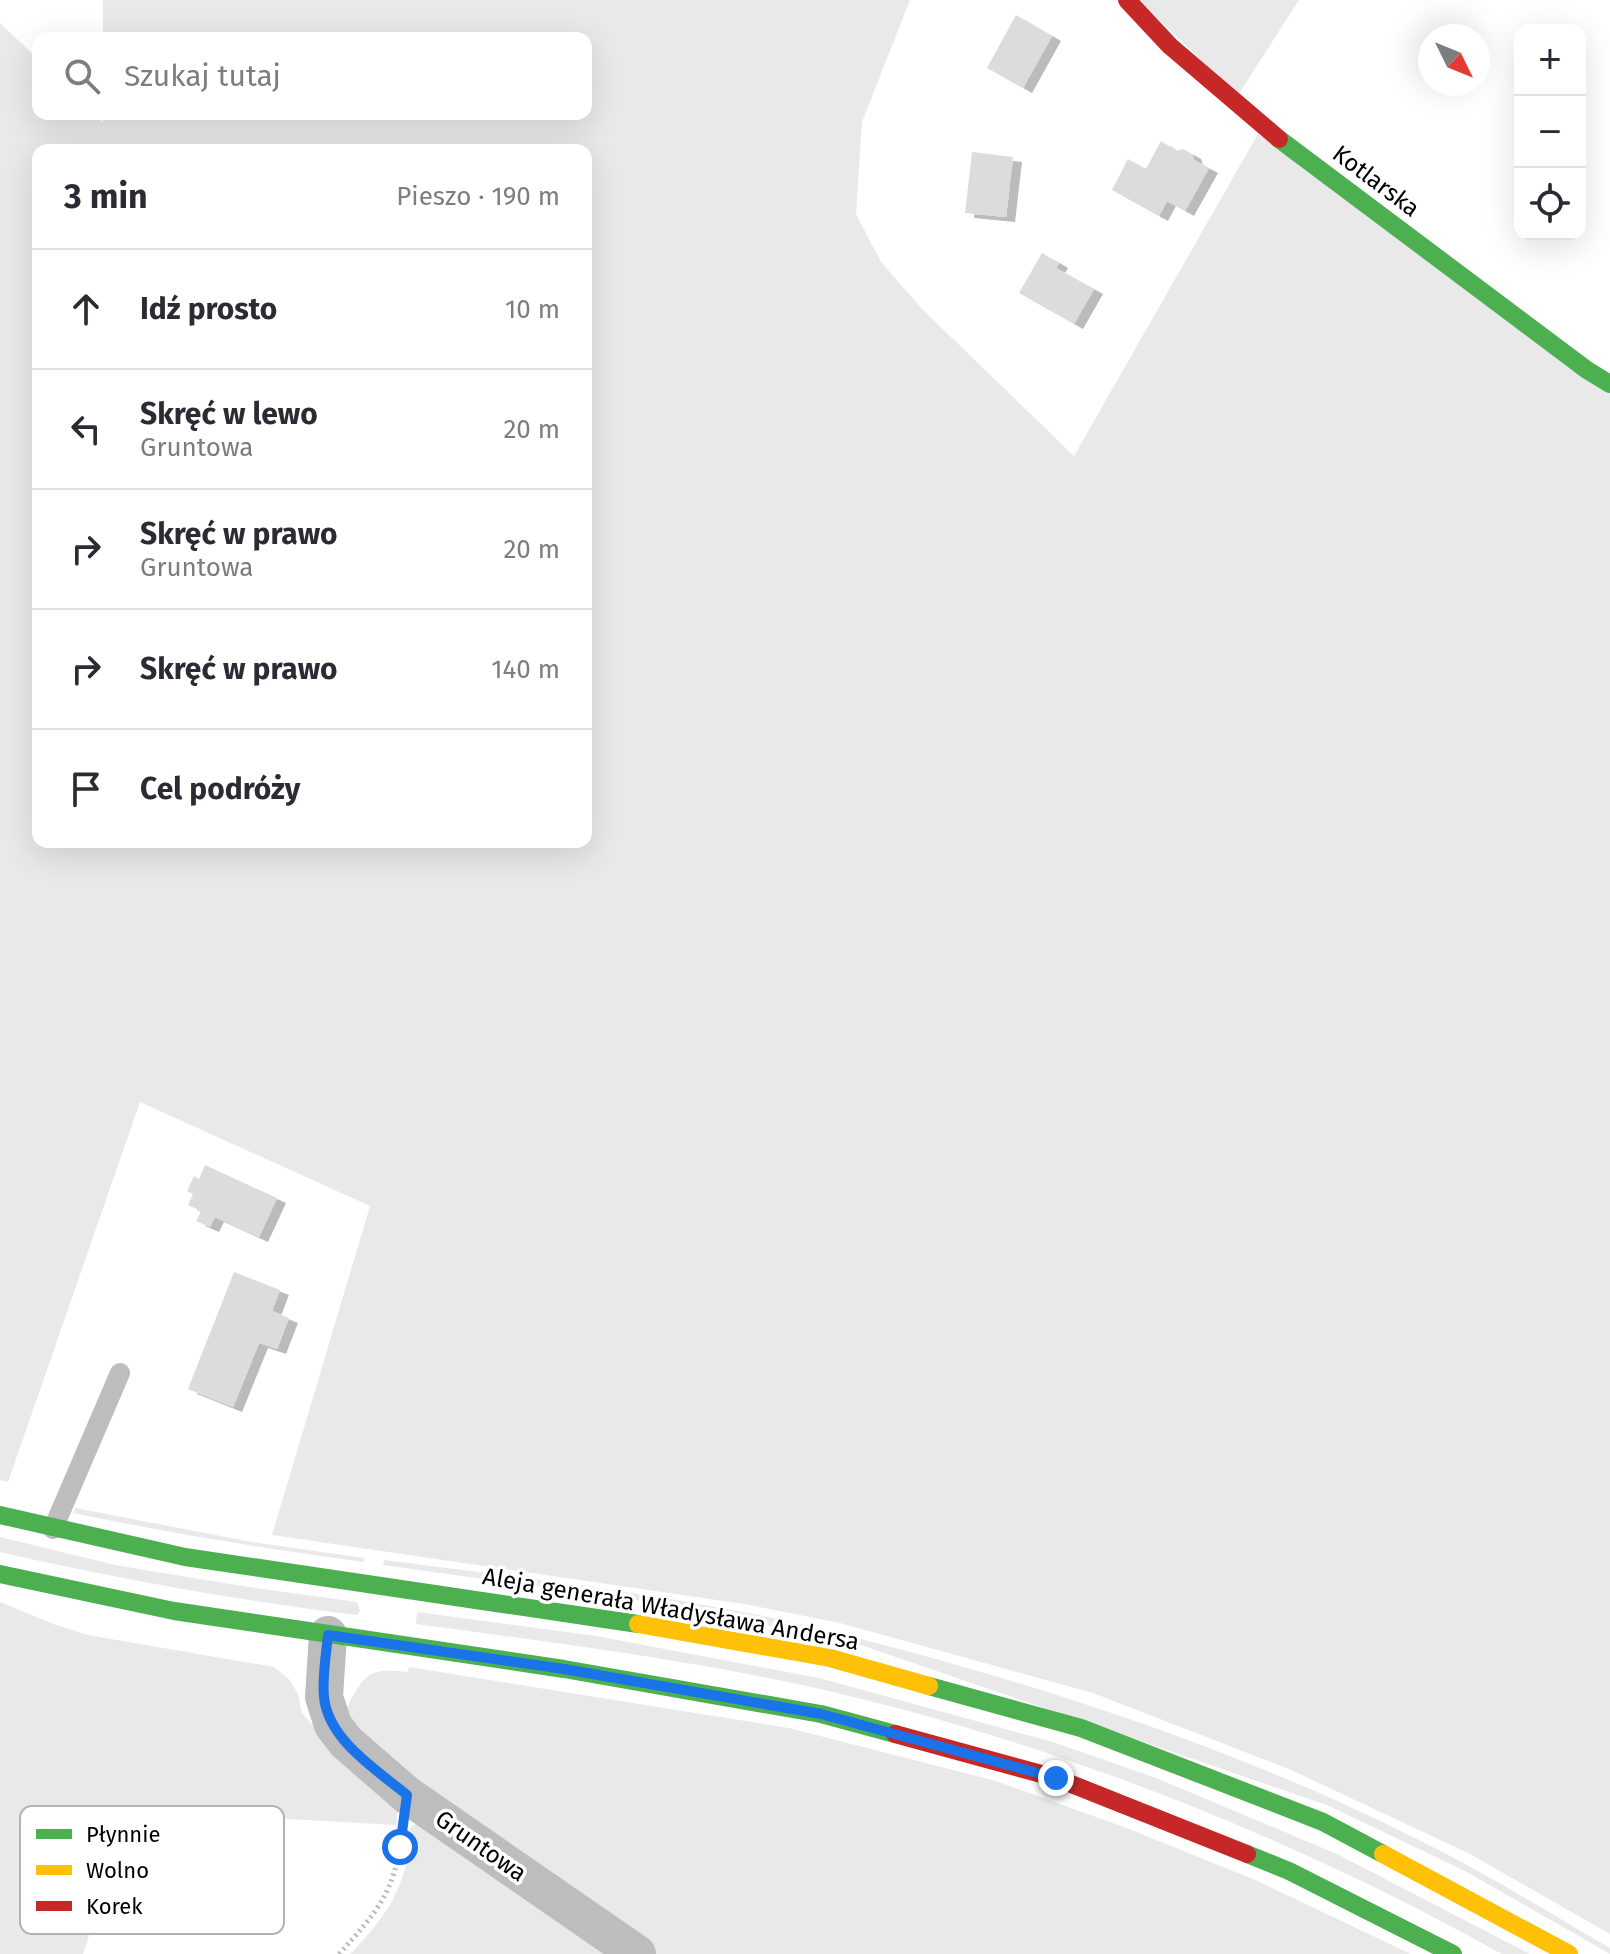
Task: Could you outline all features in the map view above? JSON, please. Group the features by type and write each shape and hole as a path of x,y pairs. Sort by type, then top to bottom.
{"main road":[{"name":"Kotlarska","path":"1127,0 1170,46 1263,127 1587,370 1610,384"},
{"name":"Aleja generała Władysława Andersa","path":"0,1515 185,1557 578,1613 830,1658 1066,1723 1323,1822 1569,1954"},
{"path":"0,1574 174,1611 564,1669 821,1714 1056,1778 1289,1871 1453,1954"}],"street":[{"name":"Gruntowa","path":"328,1635 324,1697 333,1725 362,1758 407,1795 637,1954"}],"lane":[{"path":"53,1529 120,1373"}],"path":[{"path":"339,1954 368,1922 390,1888 400,1847 407,1795"}],"shaded area":[{"path":"103,0 910,0 862,122 856,214 881,262 923,310 1074,456 1258,134 1610,392 1610,1934 1470,1854 1289,1769 1093,1693 840,1623 744,1604 272,1535 370,1206 140,1102 8,1482 0,1480 0,23 32,53 32,120 100,120 103,123 103,120 592,120 592,32 103,32"},
{"path":"1138,0 1299,0 1238,95"},
{"path":"75,1508 252,1542 364,1558 364,1562 146,1527 73,1513"},
{"path":"0,1537 115,1565 357,1602 360,1611 357,1615 267,1603 89,1571 0,1552"},
{"path":"384,1560 620,1591 737,1611 932,1658 1090,1706 1245,1762 1396,1829 1522,1896 1610,1948 1610,1954 1465,1871 1327,1805 849,1641 635,1600 383,1565"},
{"path":"0,1602 88,1635 274,1667 290,1680 298,1694 302,1713 359,1776 400,1799 396,1825 284,1819 284,1806 20,1806 20,1934 90,1934 83,1954 0,1954"},
{"path":"417,1612 596,1636 819,1678 1053,1742 1156,1778 1337,1854 1530,1954 1502,1954 1338,1870 1254,1832 1082,1765 994,1736 906,1710 717,1668 416,1624"},
{"path":"409,1667 789,1728 996,1781 1124,1827 1253,1879 1411,1954 647,1954 415,1790 349,1721 347,1707 369,1675 384,1671 408,1672"},
{"path":"423,1819 626,1954 350,1954 375,1926 394,1897 406,1865 410,1828"}],"building":[{"path":"1016,15 1052,36 1023,88 987,68"},
{"path":"1161,141 1177,151 1183,149 1192,154 1194,160 1209,168 1185,211 1167,201 1159,216 1112,190 1128,159 1146,169"},
{"path":"972,152 1013,157 1006,217 965,213"},
{"path":"1042,253 1059,263 1056,268 1094,289 1074,324 1019,293"},
{"path":"205,1165 277,1198 259,1237 215,1217 210,1227 196,1221 201,1211 188,1205 193,1194 187,1191 194,1176 199,1179"},
{"path":"234,1272 280,1290 272,1311 289,1318 277,1349 259,1343 233,1407 188,1389"}],"traffic: fast":[{"path":"1279,139 1587,370 1610,384"},
{"path":"0,1515 185,1557 638,1624"},
{"path":"0,1574 174,1611 564,1669 821,1714 895,1734"},
{"path":"929,1686 1081,1728 1323,1822 1383,1854"},
{"path":"1247,1854 1289,1871 1453,1954"}],"traffic: slow":[{"path":"638,1624 830,1658 929,1686"},
{"path":"1383,1854 1569,1954"}],"traffic: jam":[{"path":"1127,0 1170,46 1279,139"},
{"path":"895,1734 1056,1778 1247,1854"}],"route":[{"path":"400,1847 407,1795 346,1742 327,1712 324,1671 328,1635 564,1669 821,1714 1056,1778"}]}
